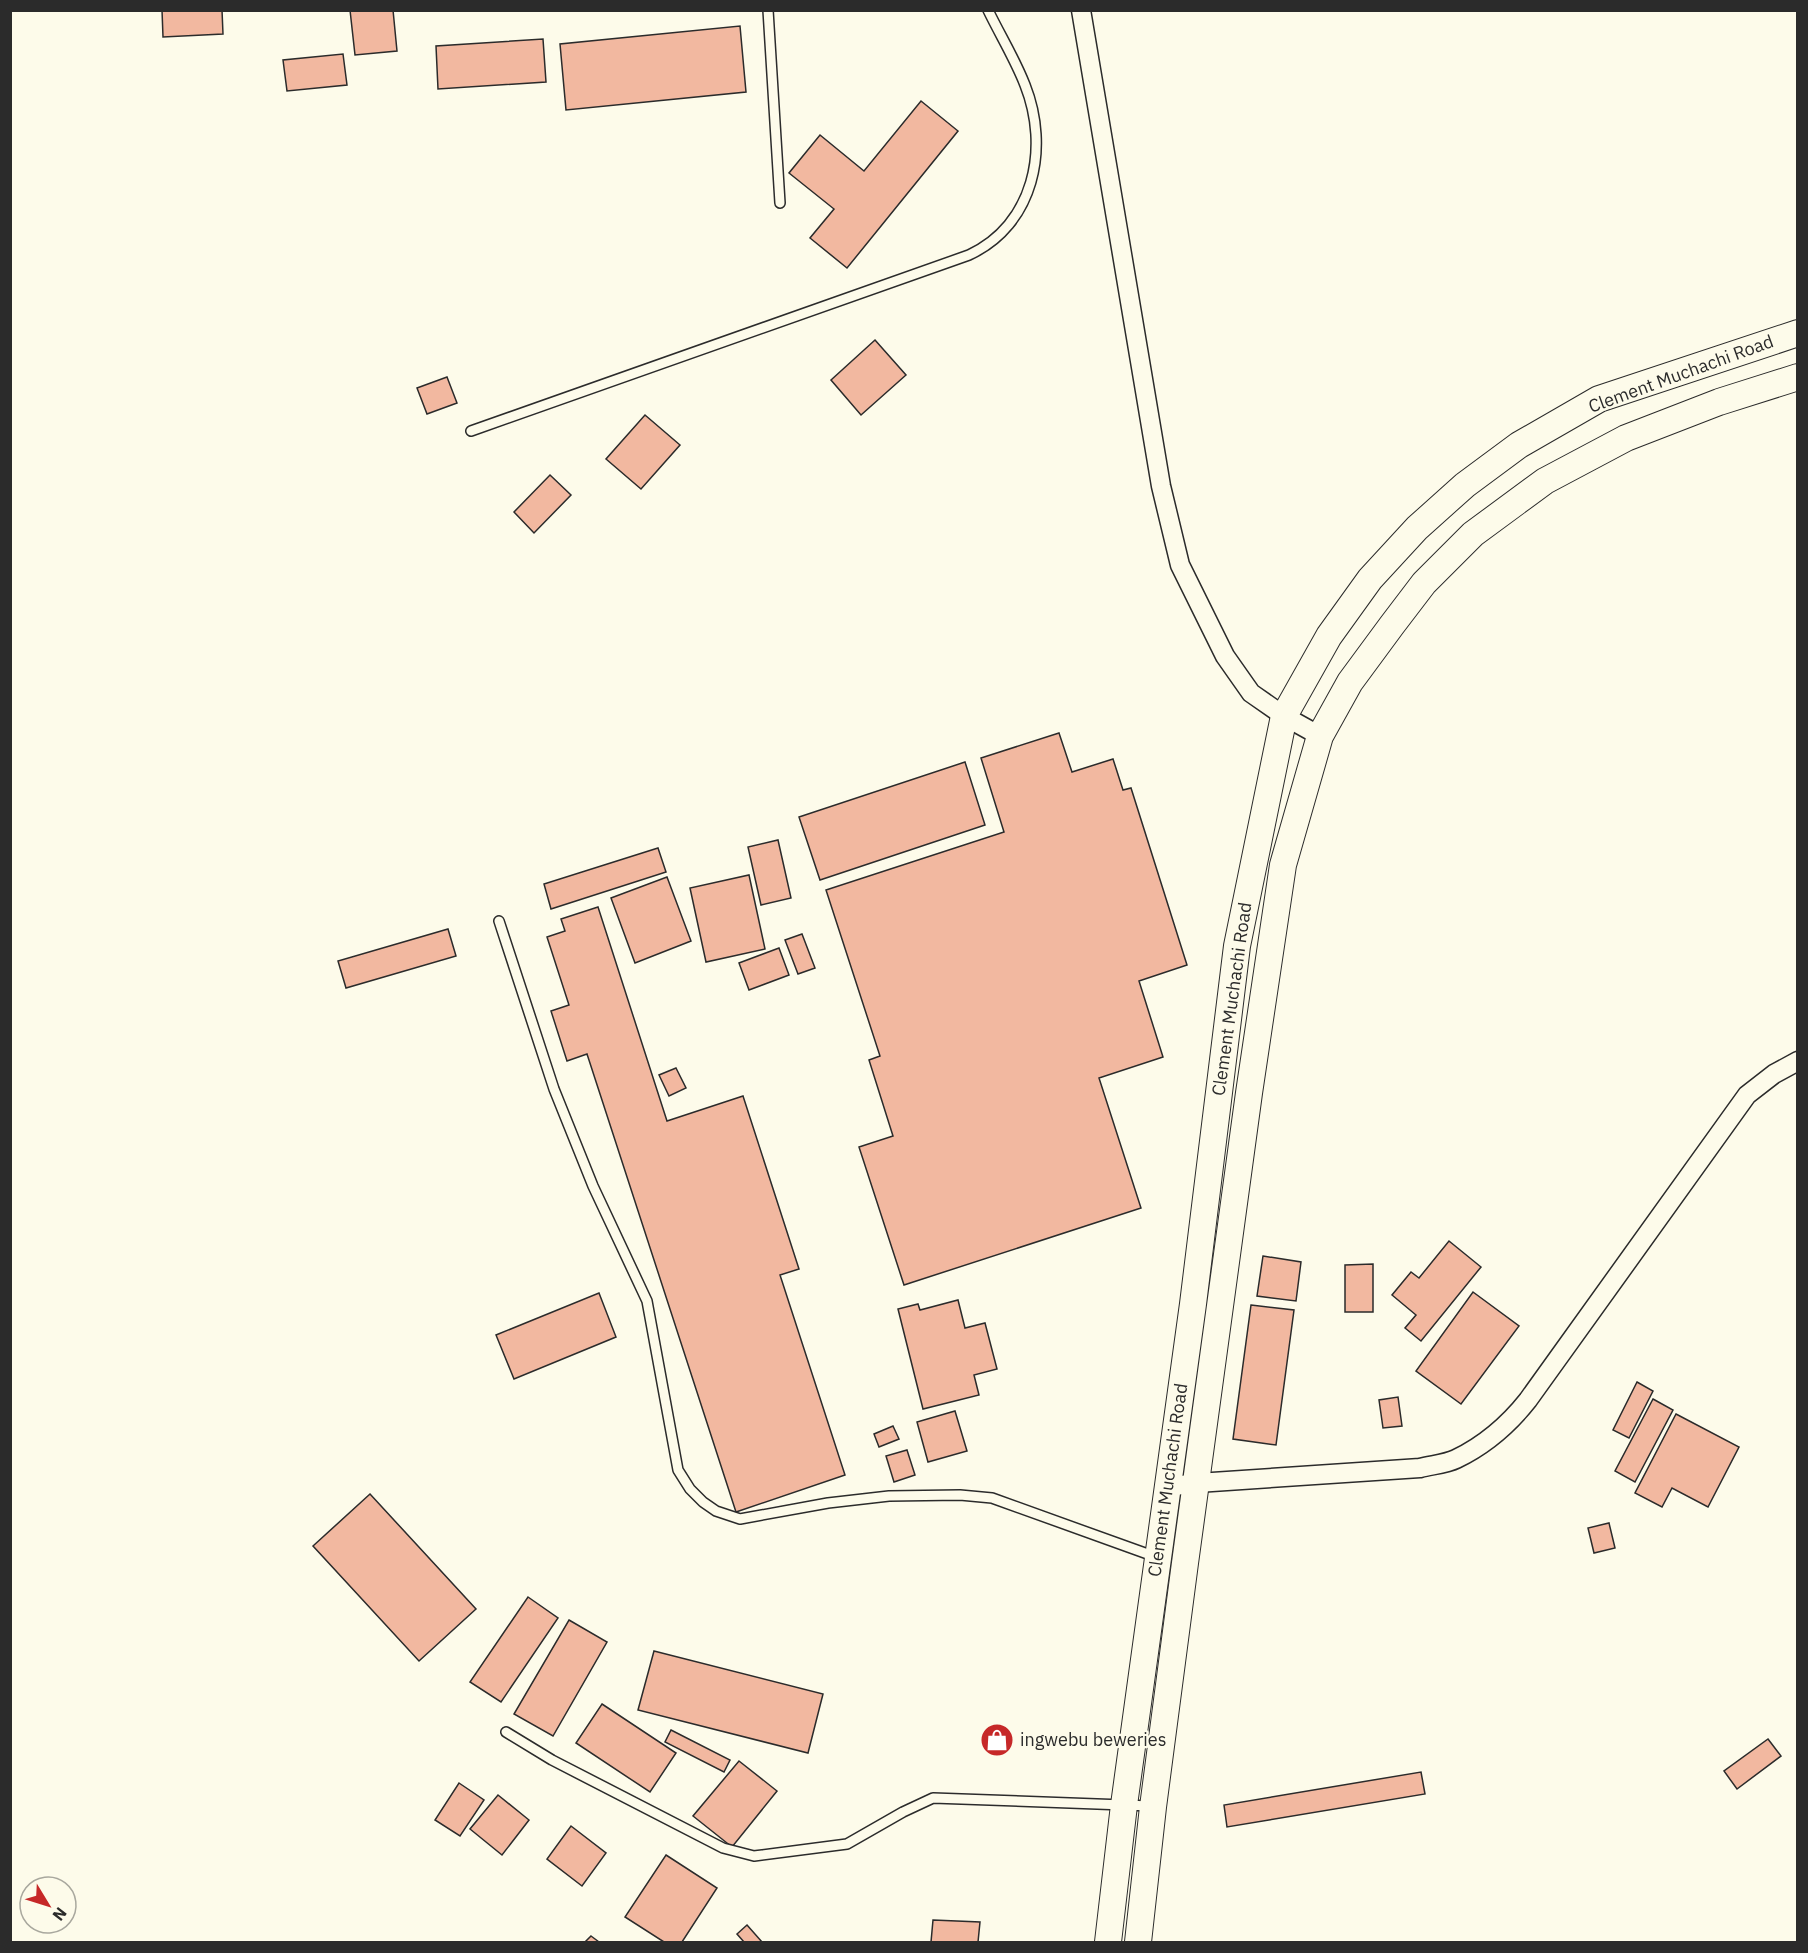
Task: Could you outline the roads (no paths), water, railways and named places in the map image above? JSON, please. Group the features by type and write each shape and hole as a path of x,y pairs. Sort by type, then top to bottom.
{"main road":[{"name":"Clement Muchachi Road","path":"1137,1942 1153,1807 1172,1560 1167,1487 1194,1293 1237,946 1284,716 1329,636 1370,579 1418,528 1465,485 1519,445 1599,399 1797,333"},
{"name":"Clement Muchachi Road","path":"1108,1942 1125,1805 1172,1560 1197,1483 1282,866 1320,736 1350,682 1424,584 1473,534 1545,481 1626,438 1719,402 1797,377"}],"street":[{"path":"1082,10 1161,486 1180,565 1225,656 1251,693 1284,716 1320,736"},
{"path":"1167,1487 1420,1468 1455,1460 1486,1441 1512,1420 1528,1400 1747,1095 1774,1074 1797,1061"}],"lane":[{"path":"768,10 780,203"},
{"path":"471,431 947,263 988,246 1004,231 1029,193 1036,143 1033,115 1025,86 988,10"},
{"path":"500,921 554,1089 593,1186 647,1301 678,1470 690,1489 703,1502 716,1511 740,1519 828,1503 889,1496 960,1495 992,1498 1172,1560"},
{"path":"506,1732 552,1760 723,1848 754,1856 847,1844 903,1812 933,1798 1153,1807"}],"place":[{"name":"ingwebu beweries","path":"997,1740"}]}
